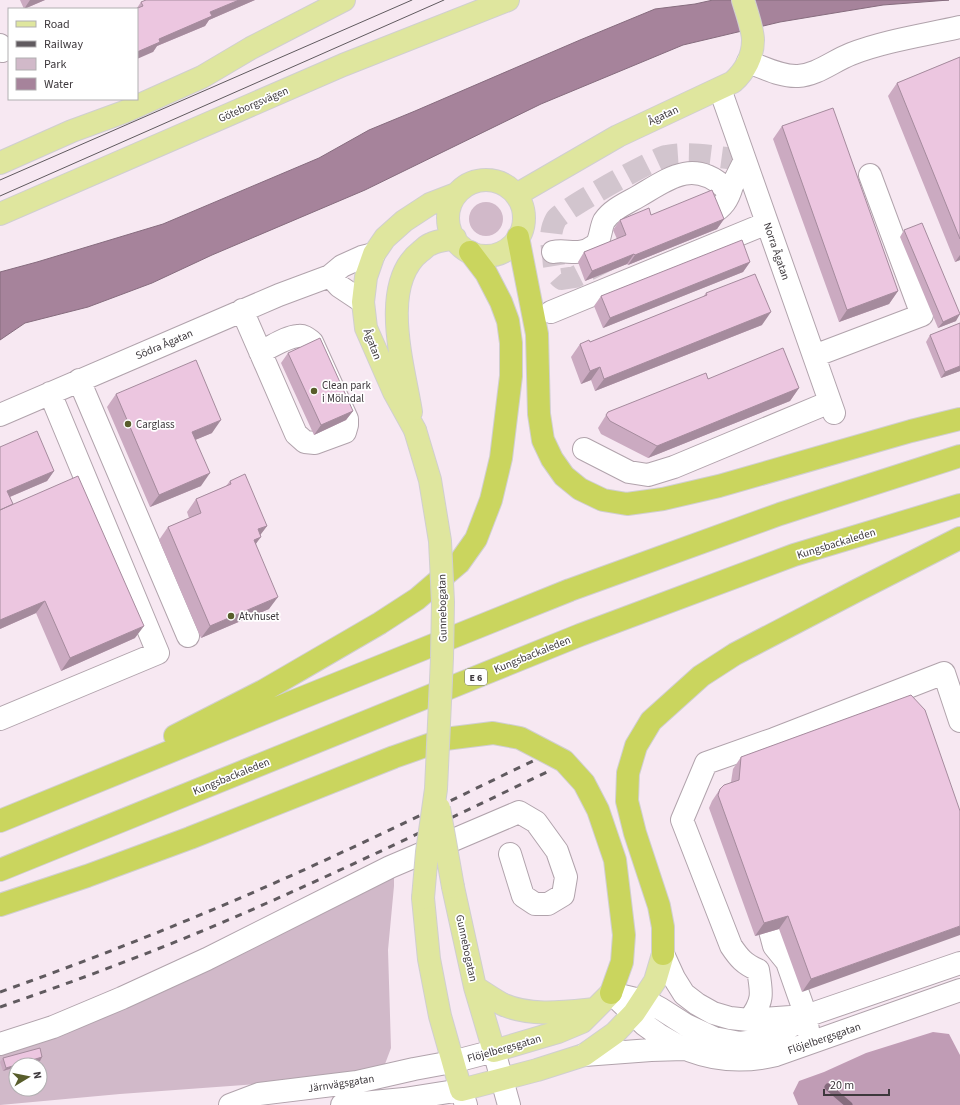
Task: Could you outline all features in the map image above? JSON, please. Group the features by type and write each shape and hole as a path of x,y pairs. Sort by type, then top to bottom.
{"highway":[{"path":"518,237 537,334 539,414 544,440 552,459 564,476 580,489 603,500 627,504 663,499 719,486 911,431 960,419"},
{"path":"36,807 264,691 398,611 417,598 459,563 476,539 491,500 501,458 511,376 508,321 504,308 486,273 462,245"},
{"path":"0,821 570,590 780,514 960,456"},
{"name":"Kungsbackaleden","path":"0,870 580,635 794,556 960,505"},
{"path":"663,954 663,927 659,906 635,833 627,801 628,773 630,766 636,746 651,721 701,676 735,654 960,538"},
{"path":"0,905 183,841 394,757 445,739 493,733 520,738 564,760 584,783 598,810 615,860 624,935 622,962 611,993"}],"main road":[{"path":"0,163 72,131 124,112 202,77 251,48 344,0"},
{"name":"Göteborgsvägen","path":"0,214 344,65 508,0"},
{"name":"Ågatan","path":"400,388 366,328 363,302 366,277 374,254 386,238 404,221 430,204 456,194 463,187 473,182 488,180 504,184 516,195 618,136 733,82 741,74 748,62 753,39 743,0"},
{"path":"456,194 450,205 448,217 449,229 462,245 480,255 497,254 511,246 518,237 522,227 523,216 521,205 516,195"},
{"name":"Gunnebogatan","path":"462,245 430,244 413,257 401,278 396,303 400,388 415,430 430,480 440,548 443,602 436,789 426,852 424,898 429,959 440,1016 452,1062 464,1097"},
{"name":"Gunnebogatan","path":"436,789 453,887 475,987 494,1051"},
{"name":"Flöjelbergsgatan","path":"464,1097 502,1080 584,1055 615,1033 638,1007 655,981 663,954"},
{"path":"475,987 503,1004 525,1011 563,1012 596,1009"},
{"name":"Flöjelbergsgatan","path":"494,1051 558,1032 582,1022 611,993"}],"street":[{"path":"748,62 784,75 804,75 850,54 877,45 960,27"},
{"name":"Norra Ågatan","path":"584,449 629,472 648,475 674,467 832,407 720,89"},
{"path":"711,214 720,209 725,203 744,160"},
{"path":"552,252 560,250 577,253 594,246 600,236 604,221 615,210 676,176 692,173 704,174 715,179 724,187 732,186"},
{"path":"814,356 922,315 870,175"},
{"path":"551,312 767,223"},
{"name":"Södra Ågatan","path":"0,415 242,310 330,276 342,266 362,257 374,254"},
{"path":"330,276 339,286 363,302"},
{"path":"242,310 260,352 296,434 305,442 315,443 345,432 347,419 312,342 306,337 299,335 260,352"},
{"path":"79,380 188,636"},
{"path":"0,719 158,653 50,393"},
{"path":"758,970 747,965 731,946 682,820 706,763 776,746 952,670 960,721"},
{"path":"0,1044 53,1027 122,998 207,959 390,867 518,812 536,822 556,851 566,877 563,894 548,904 535,904 523,896 510,854"},
{"path":"758,970 770,958 772,938 787,962 806,1016 810,1044"},
{"name":"Flöjelbergsgatan","path":"663,954 674,978 684,994 697,1004 713,1012 730,1018 748,1020 806,1016"},
{"name":"Flöjelbergsgatan","path":"638,1007 648,1002 686,1025 714,1038 740,1043 762,1040 782,1032 806,1016 960,963"},
{"path":"748,1020 758,1008 760,1000 761,987 758,970"},
{"name":"Flöjelbergsgatan","path":"611,993 638,1007 645,1024 658,1034 685,1049 713,1059 735,1061 759,1059 810,1044 960,990"},
{"name":"Flöjelbergsgatan","path":"584,1055 685,1049"},
{"name":"Flöjelbergsgatan","path":"452,1062 494,1051"},
{"name":"Gunnebogatan","path":"494,1051 509,1105"},
{"name":"Järnvägsgatan","path":"230,1105 259,1094 357,1082 452,1062"},
{"name":"Järnvägsgatan","path":"342,1105 404,1099 464,1097"}],"green space":[{"path":"483,202 489,202 493,203 500,209 503,219 502,226 496,233 489,236 483,236 479,235 472,229 469,222 469,216 470,212 476,205"},
{"path":"394,877 388,950 391,1048 385,1064 352,1076 0,1105 0,1049"}],"shaded area":[{"path":"933,1032 949,1034 960,1055 960,1105 798,1105 793,1093 799,1081 824,1072 866,1053"}],"water":[{"path":"713,0 949,0 883,5 780,22 683,45 541,104 365,190 212,255 152,283 88,307 25,323 0,340 0,272 163,224 319,158 369,130 655,9"}],"building":[{"path":"146,0 239,0 210,12 212,16 159,39 160,42 138,52 138,8 143,6 141,2"},
{"path":"960,57 960,239 897,83"},
{"path":"833,108 898,291 847,310 782,126"},
{"path":"712,190 724,219 592,271 584,252 626,235 620,220 649,208 651,215"},
{"path":"922,223 960,314 943,322 904,230"},
{"path":"742,240 750,262 610,318 601,296"},
{"path":"755,274 771,312 604,379 600,367 590,371 580,344 589,340 590,342"},
{"path":"960,323 960,366 945,372 930,335"},
{"name":"Clean park i Mölndal","path":"320,338 353,411 321,425 288,353"},
{"path":"783,348 799,388 657,446 610,421 606,415 608,412 706,373 708,379"},
{"path":"196,360 221,420 192,432 210,473 159,495 116,394"},
{"path":"37,431 54,471 7,491 13,504 0,510 0,447"},
{"path":"245,474 267,526 258,529 261,537 254,540 278,597 210,626 168,527 201,513 196,499 231,484 230,481"},
{"path":"78,476 144,626 70,658 45,601 0,620 0,510"},
{"path":"911,695 925,710 960,811 960,926 811,979 788,916 764,923 718,795 720,789 724,785 739,780 741,757"},
{"path":"40,1048 42,1057 8,1057 8,1067 6,1068 3,1058"}],"waterway":[{"path":"828,1087 849,1105"}],"tunnel":[{"path":"608,260 575,277 562,279 559,277 554,268 551,237 551,232 556,219 608,185 666,156 686,154 745,160"}],"tram line":[{"path":"0,180 412,0"},
{"path":"0,196 444,0"}],"railway":[{"path":"0,992 132,943 262,889 371,839 535,760"},
{"path":"0,1007 135,958 234,917 373,855 549,771"}],"place":[{"name":"Clean park i Mölndal","path":"314,391"},
{"name":"Carglass","path":"128,424"},
{"name":"Atvhuset","path":"231,616"}]}
